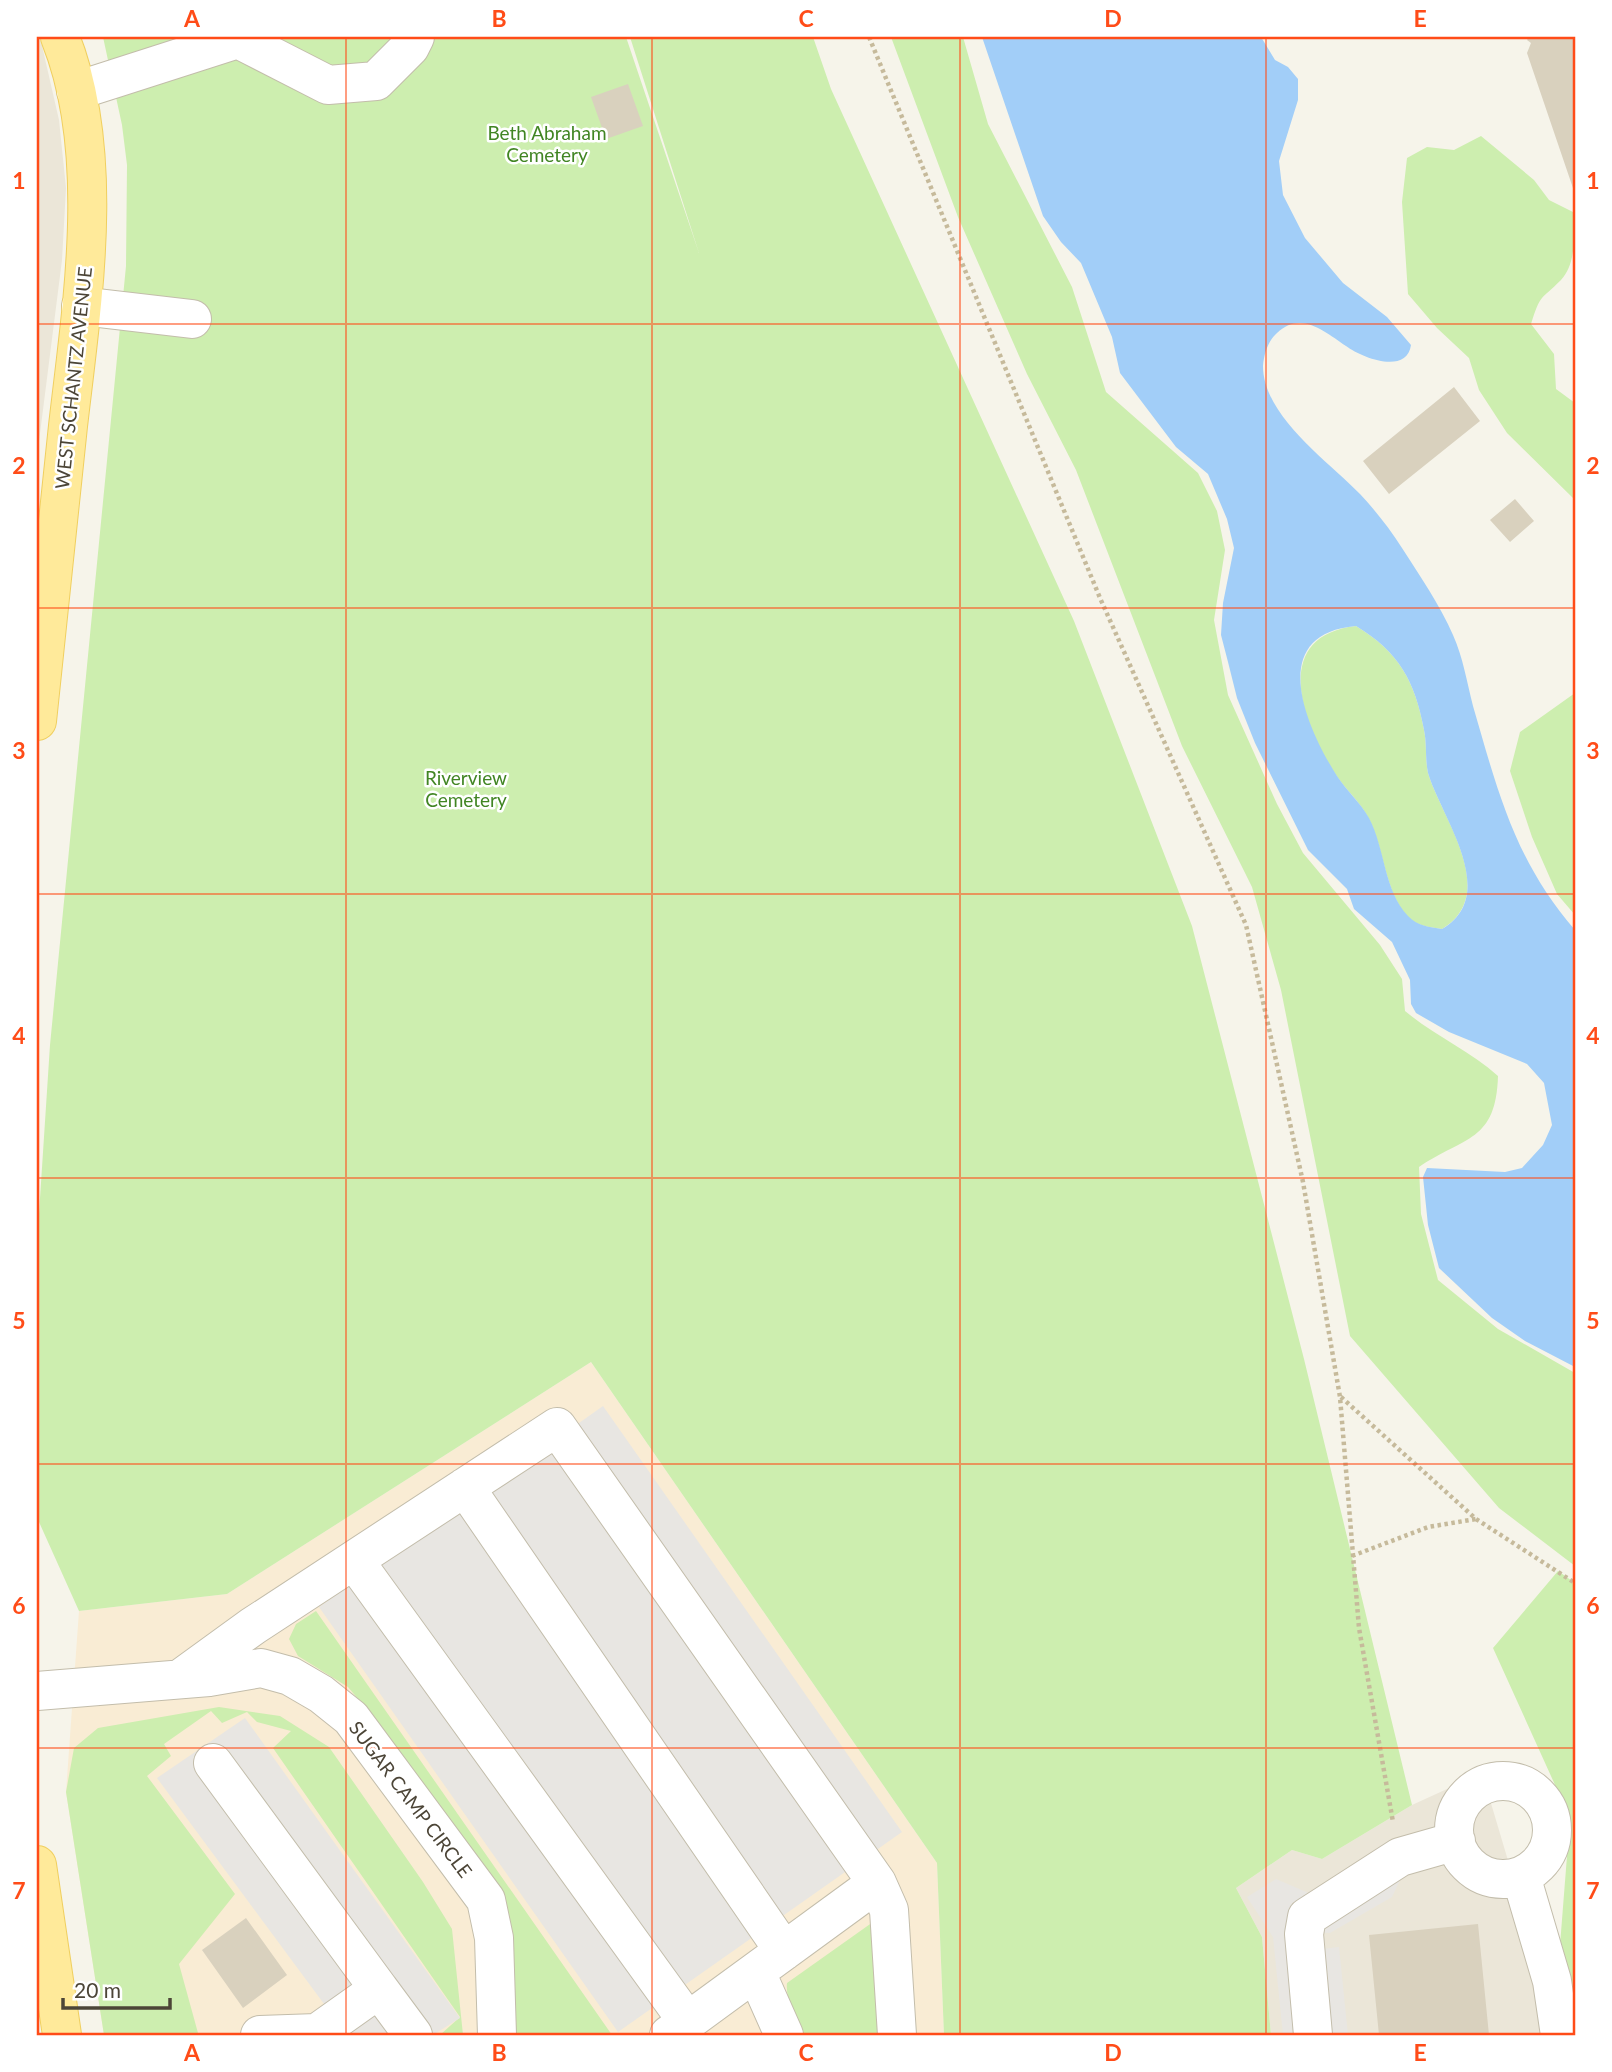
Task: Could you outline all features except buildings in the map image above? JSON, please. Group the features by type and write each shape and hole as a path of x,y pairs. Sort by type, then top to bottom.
{"main road":[{"name":"WEST SCHANTZ AVENUE","path":"37,722 88,246 86,165 76,91 60,37"},
{"path":"37,1865 62,2035"}],"street":[{"path":"76,91 239,38 328,85 376,81 411,47 415,37"},
{"path":"81,306 192,319"},
{"path":"180,1679 354,1560 557,1427 877,1883 889,1910 897,2035"},
{"path":"465,1488 770,1962 784,2035"},
{"path":"354,1560 678,2028 877,1883"},
{"name":"SUGAR CAMP CIRCLE","path":"37,1691 180,1679 261,1668 290,1676 321,1694 351,1718 485,1900 495,1938 497,2035"},
{"path":"213,1763 413,2035"},
{"path":"1504,1780 1521,1784 1535,1792 1546,1805 1552,1821 1552,1838 1541,1861 1521,1876 1500,1878 1479,1872 1459,1852 1456,1841 1455,1819 1462,1803 1473,1791 1488,1783 1504,1780"},
{"path":"1313,2035 1304,1934 1307,1917 1400,1857 1456,1841"},
{"path":"1521,1876 1552,1981 1560,2035"},
{"path":"260,2035 318,2034 379,1989"}],"path":[{"path":"869,37 1100,598 1246,925 1303,1182 1340,1397 1352,1556 1363,1653 1400,1857"},
{"path":"1340,1397 1476,1519 1575,1583"},
{"path":"1352,1556 1427,1527 1476,1519"}],"shaded area":[{"path":"37,37 40,37 59,120 66,188 62,260 37,457"},
{"path":"591,1362 937,1863 944,2035 104,2035 66,1792 79,1611 227,1594"},
{"path":"603,1406 902,1832 618,2032 319,1607"},
{"path":"245,1718 460,2018 433,2035 290,2035 327,2008 157,1778"},
{"path":"1482,1773 1545,1985 1551,2035 1271,2035 1262,1937 1236,1888 1292,1850 1322,1859 1412,1805"},
{"path":"1401,1878 1392,1897 1330,1933 1312,1932 1313,1950 1339,1947 1348,2035 1283,2035 1273,1937 1247,1897 1276,1879 1311,1894"}],"green space":[{"path":"103,37 626,37 699,253 630,37 813,37 831,89 1074,621 1192,926 1304,1359 1412,1805 1322,1859 1292,1850 1236,1888 1262,1937 1271,2035 944,2035 937,1863 591,1362 227,1594 79,1611 39,1522 37,1244 50,1045 126,266 127,165 122,125"},
{"path":"891,37 963,37 988,124 1072,287 1106,392 1198,473 1217,511 1225,550 1214,620 1228,695 1277,804 1303,853 1380,945 1402,979 1405,1011 1498,1076 1496,1098 1484,1126 1464,1142 1419,1167 1421,1214 1438,1280 1498,1329 1575,1373 1575,1566 1499,1508 1350,1336 1281,990 1252,887 1182,746 1076,470 1027,374 958,217"},
{"path":"1481,136 1534,180 1549,200 1573,212 1570,265 1561,280 1539,302 1531,324 1554,354 1556,389 1575,403 1575,500 1507,433 1479,390 1469,358 1437,328 1408,294 1402,202 1407,158 1427,147 1454,150"},
{"path":"1356,626 1384,646 1410,682 1424,730 1428,773 1462,854 1467,875 1467,896 1459,914 1442,929 1414,922 1400,906 1389,883 1370,821 1325,758 1305,711 1301,688 1302,666 1311,647 1328,633"},
{"path":"1575,693 1575,915 1557,894 1532,837 1510,771 1520,732"},
{"path":"1558,1571 1575,1583 1575,2035 1560,1945 1570,1818 1493,1648"},
{"path":"316,1611 612,2035 515,2035 496,1893 385,1731 348,1687 298,1656 289,1639 296,1624"},
{"path":"219,1707 280,1716 329,1747 423,1882 452,1929 463,2035 440,2035 460,2017 273,1748 291,1731 257,1722 247,1712 222,1723 211,1711 164,1744 171,1756 147,1776 235,1894 179,1964 198,2033 104,2035 66,1792 74,1748 98,1728"},
{"path":"873,1922 877,1930 877,2035 801,2035 789,2002 787,1983"}],"water":[{"path":"982,37 1261,37 1275,60 1288,67 1298,79 1298,100 1279,161 1283,195 1305,238 1343,283 1387,317 1411,345 1408,354 1401,360 1383,361 1353,351 1313,326 1295,323 1277,333 1265,352 1263,366 1266,385 1285,420 1360,494 1382,520 1436,602 1460,652 1491,768 1511,824 1537,878 1575,930 1575,1367 1525,1341 1492,1318 1439,1268 1428,1225 1423,1177 1427,1168 1505,1172 1522,1168 1543,1145 1552,1125 1544,1083 1527,1064 1449,1032 1416,1013 1411,1004 1410,980 1392,942 1354,909 1347,889 1308,850 1255,743 1237,698 1221,635 1223,603 1234,548 1227,519 1208,474 1176,447 1120,373 1112,337 1081,263 1061,242 1043,216","holes":["1356,626 1394,657 1410,682 1424,730 1428,773 1462,854 1467,876 1467,896 1459,914 1442,929 1415,922 1400,906 1389,882 1369,818 1325,756 1305,709 1301,686 1302,664 1310,646 1328,633"]}],"park label":[{"name":"Beth Abraham Cemetery","path":"547,143"},
{"name":"Riverview Cemetery","path":"466,788"}]}
